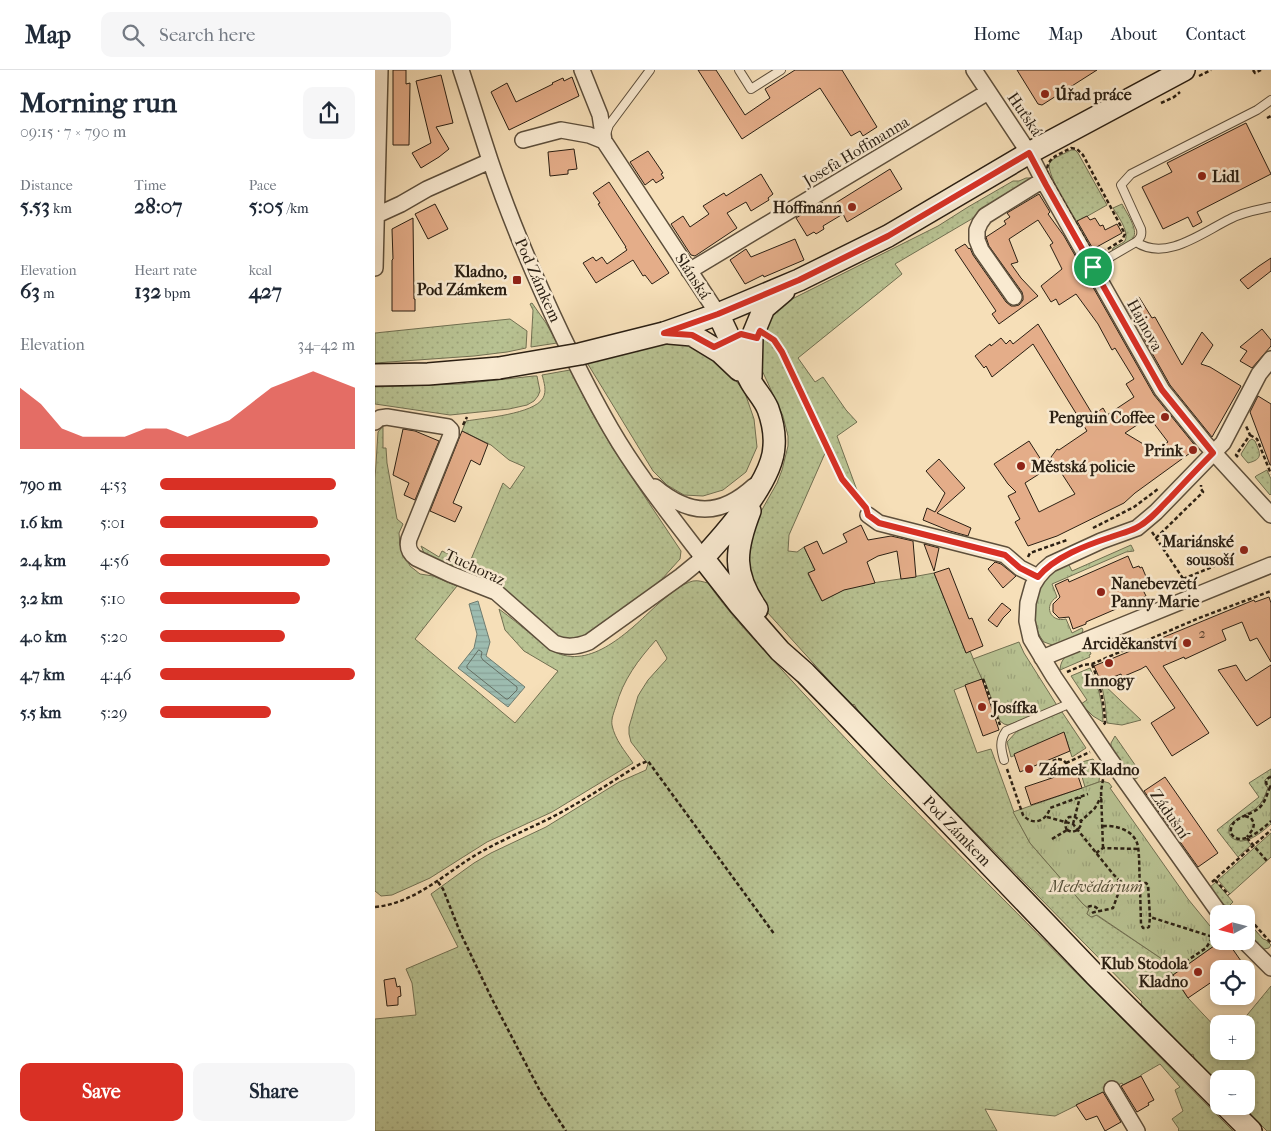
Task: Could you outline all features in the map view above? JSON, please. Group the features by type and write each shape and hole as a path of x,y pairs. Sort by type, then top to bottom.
{"main road":[{"path":"718,314 795,281 888,236 1029,153 1184,70"},
{"path":"751,382 752,337 764,308 795,281"},
{"name":"Slánská","path":"375,375 428,374 499,368 580,354 664,333 718,314"},
{"name":"Pod Zámkem","path":"718,314 751,382 767,408 773,428 775,447 771,462 761,483 726,532 703,558 739,604 780,651 805,673 1089,968 1210,1090"},
{"path":"664,333 692,335 720,352 751,382"},
{"path":"761,483 739,544 737,559 741,580 754,606 805,673"},
{"path":"1235,1115 1251,1131"}],"street":[{"path":"375,268 379,70"},
{"name":"Pod Zámkem","path":"461,70 511,219 548,305 575,360 611,430 642,478 703,558"},
{"path":"523,140 561,130 589,135 604,141 601,115 582,70"},
{"name":"Huťská","path":"974,70 1029,153"},
{"name":"Josefa Hoffmanna","path":"689,271 988,92"},
{"name":"Slánská","path":"604,141 718,314"},
{"name":"Hajnova","path":"1029,153 1162,390 1213,453 1271,515"},
{"path":"376,216 427,189 490,160"},
{"path":"1015,297 981,250 977,240 977,230 979,223 985,216 1043,180"},
{"path":"868,515 879,523 1005,555 1038,577 1043,570 1065,556 1130,530 1144,523 1157,512 1223,443 1259,374 1271,359"},
{"name":"Tuchoraz","path":"375,422 384,417 395,418 447,427 451,430 451,435 409,539 408,548 412,556 450,574 496,592 554,643 561,646 576,646 589,642 703,558"},
{"name":"Pod Zámkem","path":"642,478 676,502 692,508 709,509 728,504 761,483"},
{"path":"1043,658 1271,565"},
{"name":"Zádušní","path":"1038,577 1033,585 1028,603 1027,621 1031,639 1071,703 1214,905"},
{"path":"1253,950 1271,968"},
{"path":"1112,1089 1137,1131"}],"lane":[{"path":"604,141 609,125 650,70"},
{"path":"739,70 751,89 781,70"},
{"path":"1093,267 1140,239 1141,229 1121,185 1131,174 1257,110 1271,100"},
{"path":"1136,242 1154,250 1164,249 1191,239 1231,218 1271,207"},
{"path":"1004,760 1001,748 1002,737 1006,732 1071,703"}],"path":[{"path":"1253,70 1255,73 1261,70"},
{"path":"1267,118 1271,116"},
{"path":"1071,148 1077,149 1083,155 1125,234 1122,240 1100,254 1096,254 1091,250 1047,173 1049,161 1071,148"},
{"path":"752,337 757,338 760,331 774,340 782,352 842,479 866,508 868,515"},
{"path":"1250,435 1257,440 1271,474"},
{"path":"1156,538 1203,492 1201,486 1204,481"},
{"path":"1089,530 1134,508 1162,486"},
{"path":"1149,527 1183,580 1229,560 1235,566 1241,566"},
{"path":"1022,568 1030,553 1068,540"},
{"path":"1072,669 1092,664 1199,618 1271,591"},
{"path":"983,679 1000,727 1006,732"},
{"path":"1066,763 1093,751"},
{"path":"1058,759 1066,763 1066,769 1063,772 1049,777 1043,772 1045,764 1058,759"},
{"path":"1004,760 1025,818 1035,822 1041,821 1046,817 1049,808 1088,794"},
{"path":"375,907 409,898 438,882 478,854 559,813 648,761 775,934"},
{"path":"1103,848 1101,791 1105,768"},
{"path":"1271,777 1266,782 1271,787 1261,806 1233,824 1230,830 1233,836 1237,838 1247,838 1261,830 1271,821"},
{"path":"1052,839 1067,830 1077,831 1081,821 1095,808 1101,796"},
{"path":"1080,797 1073,824 1077,831 1131,892 1140,892"},
{"path":"1074,816 1081,821"},
{"path":"1067,830 1065,822 1069,817 1074,816"},
{"path":"1245,816 1251,818 1254,823 1253,829 1247,838"},
{"path":"1046,817 1073,824"},
{"path":"1103,826 1113,826 1126,831 1137,841 1141,924 1143,928 1147,928 1149,927 1150,917 1149,885 1143,883 1140,887"},
{"path":"1203,890 1271,830"},
{"path":"1247,838 1267,861"},
{"path":"1096,853 1103,848 1138,849"},
{"path":"1092,914 1093,912 1113,908 1118,894 1118,879"},
{"path":"1215,880 1229,895"},
{"path":"438,882 443,889 460,932 492,999 540,1091 566,1131"},
{"path":"1087,908 1095,906 1098,912"},
{"path":"1150,917 1213,937 1206,948 1182,964"},
{"path":"1255,925 1271,943"}],"green space":[{"path":"1071,150 1075,150 1078,153 1107,205 1077,222 1059,192 1049,167 1052,160"},
{"path":"1030,178 1033,183 895,264 902,274 798,358 815,382 823,377 846,410 857,422 837,436 858,493 844,476 780,342 773,335 762,329 775,310 790,300 938,226 1013,181"},
{"path":"1122,204 1131,221 1134,235 1129,242 1112,251 1113,248 1126,239 1123,225 1113,208"},
{"path":"532,303 557,343 531,347 533,310 530,304"},
{"path":"510,319 527,331 526,348 474,356 375,363 375,333"},
{"path":"760,334 770,340 779,351 826,451 789,535 788,551 797,552 804,547 815,570 808,574 822,601 851,586 934,573 966,653 970,651 982,679 954,690 977,753 991,749 1015,815 1030,843 1089,909 1087,914 1092,917 1096,915 1162,959 1188,998 1210,1021 1210,1060 1255,1060 1255,1015 1247,1015 1271,986 1271,1131 1267,1131 1251,1115 1255,1115 1255,1070 1210,1070 1210,1074 1194,1058 1193,1054 1191,1055 1141,1004 1142,1002 917,775 862,717 854,704 852,706 767,612 744,564 759,515 782,470 788,446 788,436 783,416 760,366"},
{"path":"664,342 692,345 729,371 745,393 754,419 757,447 746,472 723,490 703,496 684,495 667,485 653,471 586,361"},
{"path":"570,370 613,449 681,551 680,559 648,591 587,636 574,639 561,638 550,634 453,568 424,553 421,546 439,557 442,551 469,564 503,483 510,489 525,467 509,460 491,445 462,431 466,421 519,412 530,408 543,398 545,386 542,375"},
{"path":"537,376 540,391 534,401 527,405 509,409 450,415 375,404 375,387 460,384"},
{"path":"383,426 383,448 386,448 397,519 403,524 399,533 400,545 410,566 420,574 433,576 457,586 415,639 515,723 558,671 524,651 505,630 499,609 557,653 571,656 585,655 599,651 625,634 658,604 683,585 695,581 708,583 747,632 885,780 1210,1108 1210,1115 1217,1115 1233,1131 1179,1131 1172,1119 1183,1111 1175,1090 1180,1087 1160,1064 1123,1085 1122,1083 1055,1116 985,1109 997,1131 375,1131 375,1019 416,1015 412,983 406,969 458,947 431,894 491,853 546,827 619,782 646,770 648,764 631,742 629,727 638,696 648,680 667,658 656,640 637,663 627,679 612,718 615,736 633,763 552,812 487,842 430,878 392,895 381,896 375,891 375,479 378,432"},
{"path":"1252,439 1255,441 1259,457 1257,460 1248,463 1241,454"},
{"path":"1267,470 1271,479 1270,495 1255,477"},
{"path":"1131,545 1134,551 1126,552 1052,584 1057,597 1050,604 1049,609 1052,616 1060,620 1066,619 1072,633 1082,628 1083,630 1080,638 1055,646 1044,642 1038,633 1034,613 1038,592 1049,575 1057,568 1068,563 1072,571"},
{"path":"1019,642 1058,707 1008,725 1000,721 984,679 982,679 973,659"},
{"path":"1088,647 1091,654 1089,655 1090,657 1060,670 1063,660 1069,654"},
{"path":"1090,668 1099,694 1103,722 1093,716 1081,704 1087,700 1071,676"},
{"path":"1101,682 1141,720 1122,725 1107,723"},
{"path":"1062,712 1086,748 1072,757 1064,733 1011,757 1007,742 1019,729"},
{"path":"1115,736 1140,772 1136,778 1133,779 1111,749 1111,743"},
{"path":"1093,759 1100,769 1099,782 1085,787 1078,763"},
{"path":"1271,769 1271,776 1265,780 1268,788 1261,803 1230,825 1240,841 1247,840 1251,845 1238,857 1217,830 1259,797 1249,783"},
{"path":"1271,776 1271,824 1259,834 1249,839 1239,841 1234,839 1229,833 1230,825 1261,803 1268,788 1265,780"},
{"name":"Medvědárium","path":"1102,781 1109,783 1112,787 1110,788 1188,899 1210,926 1210,949 1173,975 1162,959 1097,915 1091,917 1087,914 1089,909 1030,843 1013,812"},
{"path":"1271,833 1271,857 1230,894 1218,880"},
{"path":"1216,882 1233,902 1230,905 1224,905 1209,888"},
{"path":"1255,930 1271,945 1269,948 1262,948 1255,941"}],"water":[{"path":"478,601 490,642 486,656 525,687 508,707 458,668 474,648 477,634 469,604"}],"building":[{"path":"393,70 406,70 406,84 410,83 409,145 393,145"},
{"path":"698,70 716,70 745,115 770,98 765,89 795,70 842,70 877,127 863,136 860,131 851,136 820,88 742,139"},
{"name":"Úřad práce","path":"1017,70 1097,70 1042,105 1038,104"},
{"path":"441,75 453,123 436,127 449,149 421,168 412,153 431,143 416,81"},
{"path":"572,77 579,96 509,130 491,92 507,83 516,102 563,78 564,81"},
{"path":"1246,123 1271,174 1197,212 1202,222 1193,227 1188,217 1163,229 1142,187 1172,172 1167,163"},
{"path":"574,149 577,169 568,170 568,174 550,176 548,152"},
{"path":"648,151 663,173 661,174 664,178 656,183 653,179 645,185 630,162"},
{"path":"890,169 902,189 847,222 843,214 823,226 824,229 816,234 814,232 807,236 796,218 822,202 826,209"},
{"path":"761,174 773,194 768,198 769,200 751,211 746,202 727,213 737,228 695,256 691,255 671,224 683,216 690,227 709,214 703,206 724,193 726,196"},
{"path":"609,182 669,273 652,284 645,275 643,276 633,260 596,283 583,263 593,257 596,261 602,257 607,264 627,250 593,193"},
{"path":"1039,194 1050,212 1048,214 1064,236 1154,395 1197,448 1124,503 1057,536 1028,546 1015,522 1020,519 1008,496 1016,492 994,464 1029,441 1047,469 1025,483 1039,512 1075,494 1051,457 1057,449 1059,450 1087,431 1033,344 992,377 986,366 984,368 975,356 1001,338 1006,344 1010,340 1013,344 1038,324 1093,415 1103,408 1107,415 1134,397 1126,384 1134,379 1115,348 1112,350 1098,324 1076,294 1059,305 1056,299 1051,302 1041,286 1062,269 1050,245 1053,243 1038,220 1009,239 1018,262 1011,264 1038,296 999,324 992,314 996,311 955,250 965,244 970,248 1006,302 1011,306 1019,305 1023,300 1022,292 989,246 986,237 1006,224 1004,221 1010,217 1007,213","holes":["1149,417 1168,442 1155,451 1125,433"]},
{"path":"435,204 448,229 428,239 415,214"},
{"path":"1087,216 1090,220 1095,218 1100,226 1103,225 1105,230 1117,224 1122,233 1093,249 1077,221"},
{"path":"413,218 415,311 392,311 392,229"},
{"path":"795,239 804,260 764,277 763,275 745,284 730,260 746,249 751,257"},
{"path":"1271,258 1271,271 1248,289 1240,280"},
{"path":"1139,297 1152,318 1155,317 1182,365 1202,332 1213,345 1201,364 1210,367 1241,386 1212,437 1170,385 1125,305"},
{"path":"1262,329 1271,340 1271,346 1252,368 1240,361 1247,351 1240,347"},
{"path":"1258,396 1271,404 1271,465 1250,412"},
{"path":"403,429 415,431 439,441 415,500 404,495 409,483 393,475"},
{"path":"462,431 488,444 480,465 471,460 453,503 462,507 455,522 430,511"},
{"path":"939,459 965,488 937,513 971,528 968,536 923,520 927,508 935,512 945,493 926,471"},
{"path":"861,525 868,540 891,536 913,541 916,577 901,579 897,551 878,556 867,562 875,583 844,590 822,601 808,573 815,570 804,547 817,541 823,554 847,542 843,534"},
{"path":"924,544 939,548 934,571"},
{"name":"Nanebevzetí Panny Marie","path":"1128,556 1133,568 1142,567 1147,579 1145,580 1146,582 1140,584 1146,596 1073,629 1069,617 1059,618 1053,612 1053,604 1060,597 1055,585 1068,579 1069,582"},
{"path":"995,562 1001,564 1016,576 1003,588 988,569"},
{"path":"949,568 969,619 972,618 983,646 966,653 934,573"},
{"path":"1269,597 1271,603 1271,662 1257,638 1250,641 1242,622 1222,630 1226,640 1185,659 1184,657 1163,666 1209,733 1172,756 1151,723 1175,708 1146,666 1122,677 1121,674 1101,682 1094,666 1254,600 1255,602"},
{"path":"1002,603 1011,610 997,627 988,620"},
{"path":"1236,665 1246,681 1271,665 1271,717 1257,726 1218,670"},
{"name":"Josífka","path":"982,679 999,730 983,736 965,685"},
{"path":"1064,732 1070,751 1020,772 1014,754"},
{"path":"1076,770 1082,788 1031,805 1025,787"},
{"path":"1165,777 1218,853 1198,867 1144,791"},
{"name":"Klub Stodola Kladno","path":"1210,949 1233,950 1240,960 1210,960 1210,983 1188,998 1173,975"},
{"path":"395,978 397,987 400,986 401,996 398,997 398,1005 387,1006 384,980"},
{"path":"1141,1076 1154,1100 1137,1112 1121,1086"},
{"path":"1103,1092 1121,1122 1105,1131 1097,1116 1086,1120 1076,1105"}],"place":[{"name":"Úřad práce","path":"1045,94"},
{"name":"Lidl","path":"1202,176"},
{"name":"Hoffmann","path":"852,207"},
{"name":"Kladno, Pod Zámkem","path":"517,280"},
{"name":"Penguin Coffee","path":"1165,417"},
{"name":"Prink","path":"1193,450"},
{"name":"Městská policie","path":"1021,466"},
{"name":"Mariánské sousoší","path":"1244,550"},
{"name":"Nanebevzetí Panny Marie","path":"1101,592"},
{"name":"Arciděkanství","path":"1187,643"},
{"name":"Innogy","path":"1109,663"},
{"name":"Josífka","path":"982,707"},
{"name":"Zámek Kladno","path":"1029,769"},
{"name":"Klub Stodola Kladno","path":"1198,972"}],"route":[{"path":"1029,153 1093,267 1162,390 1213,453 1157,512 1137,528 1101,540 1065,556 1043,570 1038,577 1020,568 1005,555 879,523 868,515 866,508 842,479 782,352 774,340 760,331 757,338 741,334 714,347 692,335 664,333 718,314 799,280 888,236 1029,153"}]}
